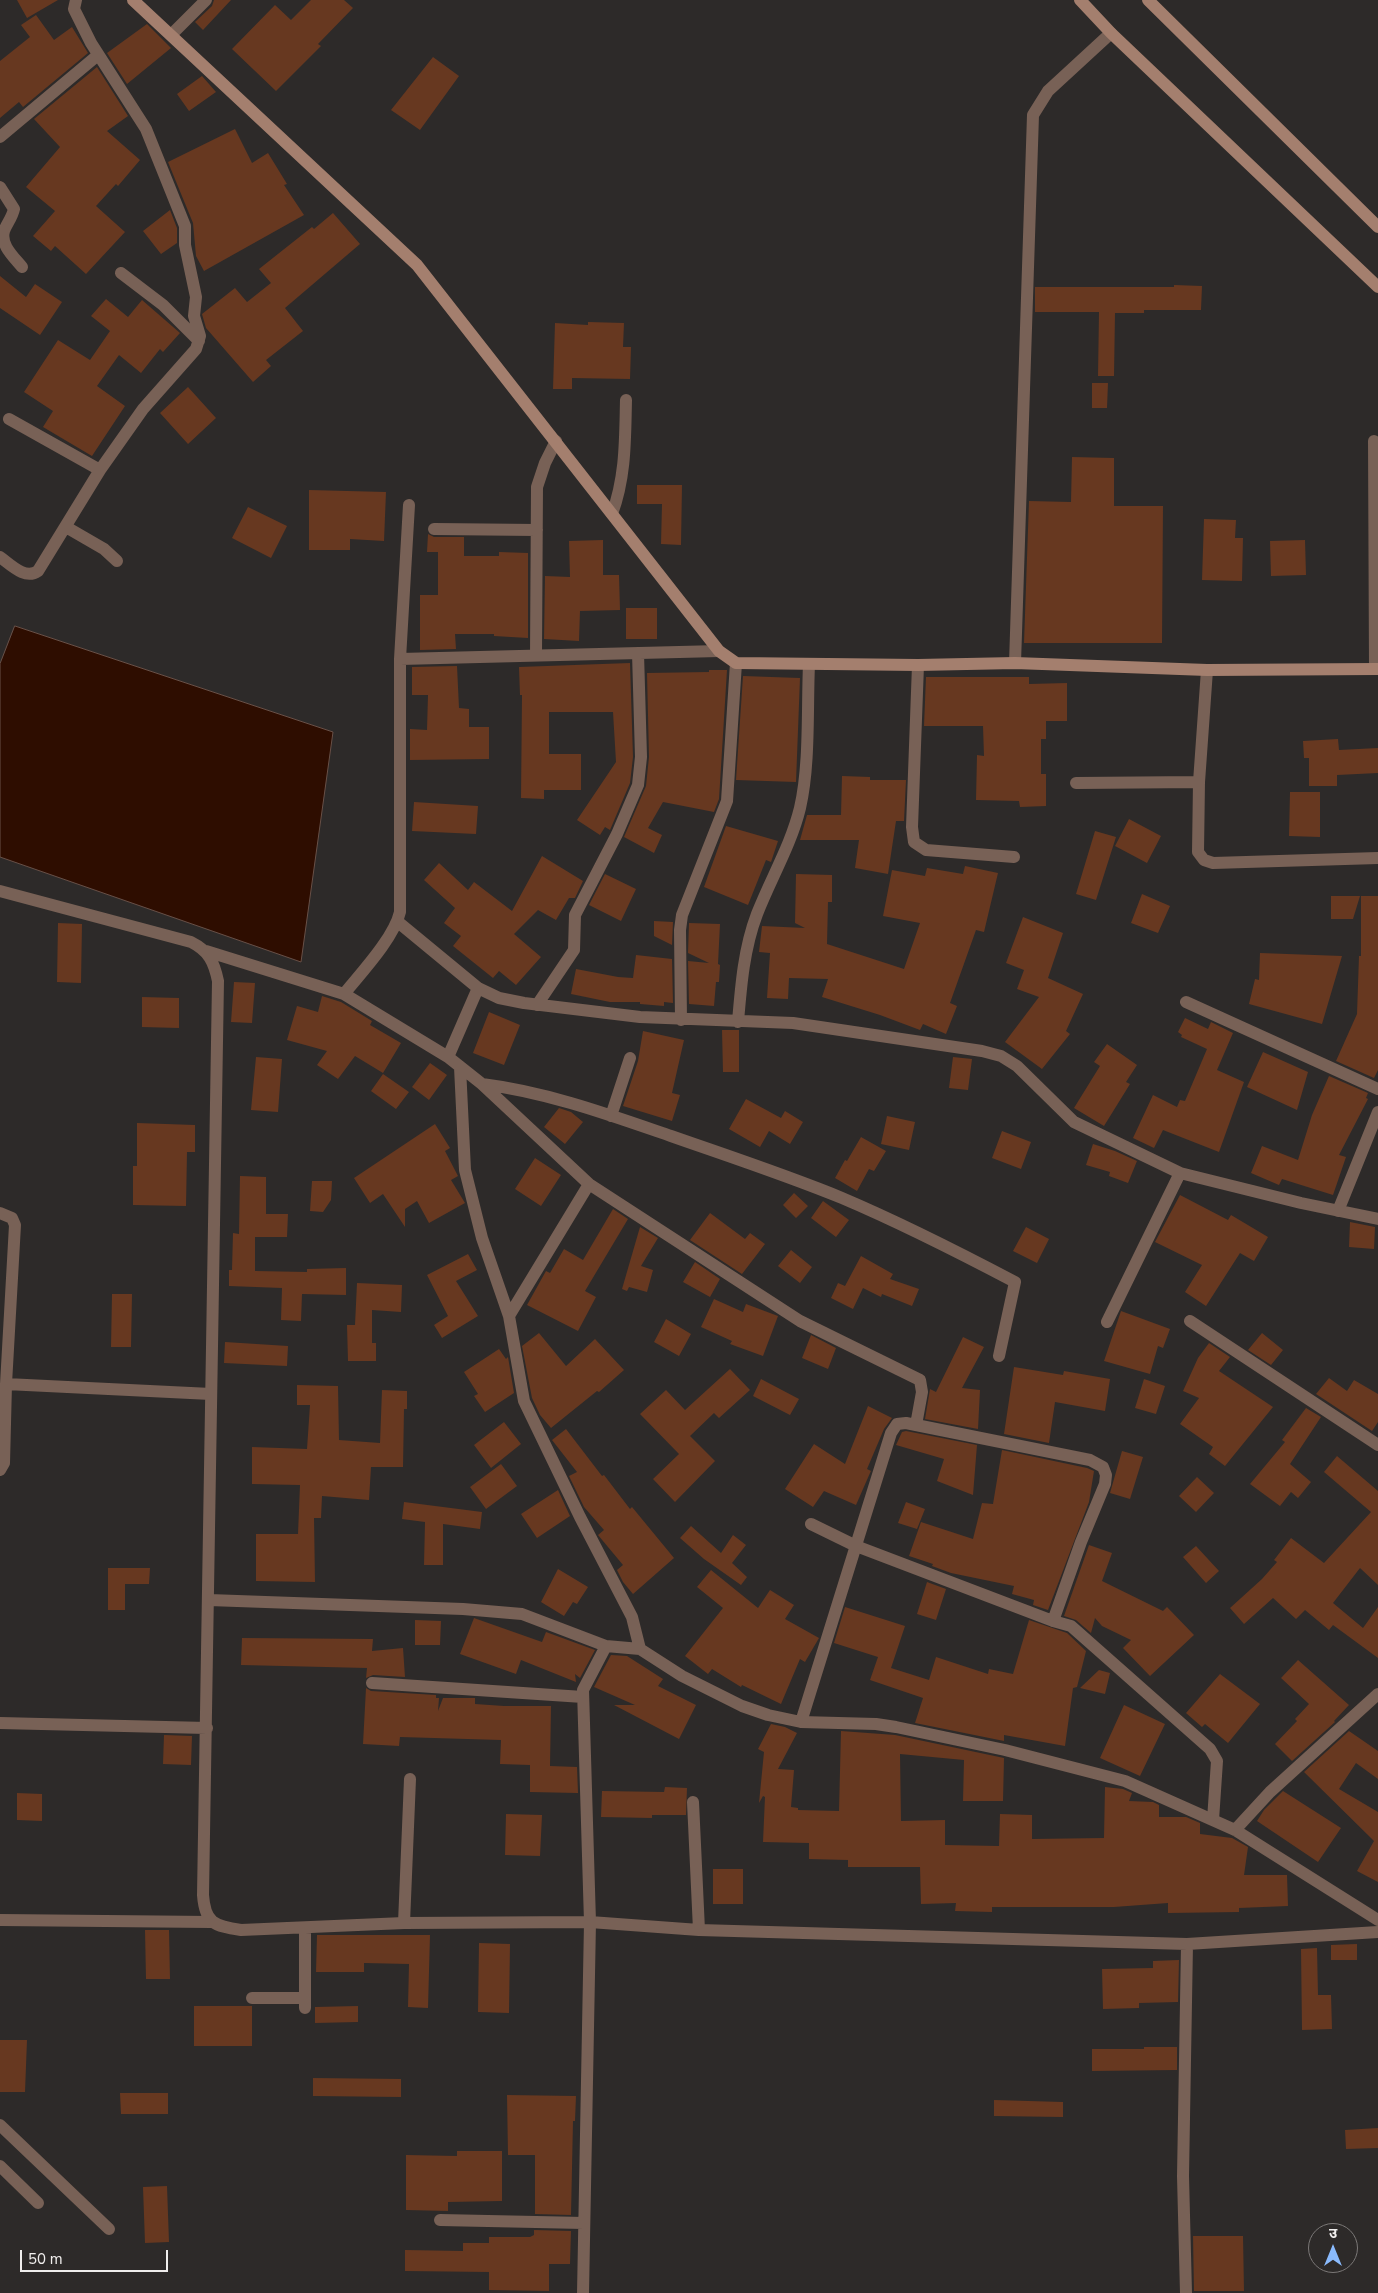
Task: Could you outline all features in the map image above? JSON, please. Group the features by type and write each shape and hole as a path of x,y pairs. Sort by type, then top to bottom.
{"street":[{"path":"0,558 19,571 34,574 38,572 100,470 143,409 196,349 199,340 194,316 196,297 185,245 185,226 146,130 98,55 74,9 76,0"},
{"path":"134,0 417,265 719,651 736,663 1015,664 1206,670 1377,669 1374,441"},
{"path":"172,34 206,0"},
{"path":"1080,0 1110,33 1378,287"},
{"path":"1148,0 1378,227"},
{"path":"1015,664 1033,115 1048,91 1110,33"},
{"path":"0,137 98,55"},
{"path":"0,188 14,209 3,232 3,240 6,248 22,266"},
{"path":"121,273 163,305 199,340"},
{"path":"612,514 620,493 625,461 626,400"},
{"path":"9,419 100,470"},
{"path":"536,655 537,487 545,462 556,441"},
{"path":"344,994 398,922 402,896 400,659 409,505"},
{"path":"66,527 104,549 117,561"},
{"path":"434,529 536,530"},
{"path":"400,659 719,651"},
{"path":"537,1005 574,950 575,915 617,834 638,784 642,757 638,653"},
{"path":"681,1020 680,930 682,915 727,800 736,663"},
{"path":"738,1022 742,980 749,940 757,913 789,842 800,809 804,786 808,664"},
{"path":"918,665 912,827 914,842 926,850 1014,857"},
{"path":"1206,670 1199,782 1198,852 1204,860 1213,863 1378,858"},
{"path":"1076,782 1199,782"},
{"path":"0,891 191,942 206,951 344,994 448,1057 482,1084 589,1184 800,1321 920,1380 922,1392 916,1425"},
{"path":"398,922 478,988 499,998 537,1005 681,1020 793,1023 982,1050 1001,1056 1017,1066 1074,1122 1180,1172 1378,1219"},
{"path":"206,951 212,960 218,981 203,1895 204,1910 211,1922"},
{"path":"448,1057 478,988"},
{"path":"1186,1002 1378,1089"},
{"path":"611,1116 630,1058"},
{"path":"460,1067 465,1170 482,1238 509,1316 524,1401 580,1517 632,1616 638,1633 640,1649"},
{"path":"482,1084 514,1088 611,1116 840,1197 921,1233 1015,1282 999,1356"},
{"path":"1338,1211 1378,1112"},
{"path":"1107,1322 1180,1172"},
{"path":"509,1316 589,1184"},
{"path":"0,1213 12,1218 15,1225 6,1384 4,1463 0,1470"},
{"path":"1190,1321 1378,1444"},
{"path":"6,1384 211,1394"},
{"path":"801,1722 894,1427 902,1422 1090,1460 1103,1467 1106,1475 1105,1484 1081,1542 1053,1622"},
{"path":"811,1524 856,1546 1053,1622 1071,1626 1210,1749 1217,1761 1213,1820"},
{"path":"209,1600 462,1609 522,1614 606,1646 640,1649 682,1676 742,1706 768,1715 801,1722 876,1724 1005,1750 1125,1781 1235,1830 1378,1920"},
{"path":"583,2293 590,1922 583,1697 586,1681 606,1646"},
{"path":"372,1683 583,1697"},
{"path":"1235,1830 1270,1792 1378,1694"},
{"path":"0,1724 207,1728"},
{"path":"404,1924 410,1779"},
{"path":"693,1802 699,1930"},
{"path":"0,1920 211,1922 223,1927 240,1930 404,1924 590,1922 699,1930 1188,1944 1378,1932"},
{"path":"252,1998 305,2003 305,1928"},
{"path":"1186,2293 1183,2176 1188,1944"},
{"path":"0,2125 109,2229"},
{"path":"0,2166 38,2203"},
{"path":"440,2220 584,2223"}],"shaded area":[{"path":"15,626 333,732 301,962 0,857 0,664"}],"building":[{"path":"17,0 58,0 27,18"},
{"path":"214,0 231,0 203,30 195,22 212,6"},
{"path":"311,0 344,0 353,8 318,44 321,46 276,91 232,49 275,5 291,20"},
{"path":"36,15 54,40 72,27 88,53 23,107 19,102 0,118 0,61 30,37 21,25"},
{"path":"147,24 171,48 127,84 107,53"},
{"path":"433,57 459,76 420,130 391,110"},
{"path":"97,67 128,116 107,131 140,160 118,186 116,184 96,206 125,232 86,274 55,246 51,251 33,236 55,211 26,187 60,147 34,119"},
{"path":"202,76 216,92 189,111 177,94"},
{"path":"235,129 252,163 268,153 287,184 284,185 304,215 204,271 196,256 193,223 168,162"},
{"path":"170,210 177,228 177,243 161,254 143,231"},
{"path":"333,213 360,244 285,308 303,331 266,360 271,366 253,382 206,328 202,314 235,288 247,302 271,283 259,269 312,227 314,229"},
{"path":"0,276 26,297 35,284 62,302 40,335 0,308"},
{"path":"1174,285 1202,286 1201,310 1144,310 1144,313 1115,313 1114,376 1098,376 1099,312 1035,312 1035,287 1174,287"},
{"path":"106,299 128,317 142,300 180,333 163,352 160,349 141,373 119,355 97,386 125,406 92,456 43,427 53,411 24,392 58,340 90,360 110,331 91,316"},
{"path":"588,322 624,323 623,347 631,347 630,379 572,378 572,389 553,389 555,323 588,325"},
{"path":"1092,383 1108,383 1107,408 1092,408"},
{"path":"188,387 216,418 188,444 160,413"},
{"path":"1072,457 1114,458 1114,506 1163,506 1162,643 1024,643 1029,501 1071,502"},
{"path":"637,485 682,485 681,545 661,544 662,504 637,504"},
{"path":"309,490 386,492 384,541 350,539 350,550 309,550"},
{"path":"248,507 287,526 271,558 232,538"},
{"path":"1204,519 1236,520 1235,538 1243,538 1242,581 1202,580"},
{"path":"428,534 434,537 464,537 464,556 499,556 499,552 528,553 528,638 494,636 494,634 455,634 456,649 420,650 420,595 438,595 438,552 427,552"},
{"path":"603,540 603,575 619,575 620,610 580,611 579,641 544,639 545,576 570,577 569,541"},
{"path":"1305,540 1306,575 1271,576 1270,541"},
{"path":"626,608 657,608 657,639 626,639"},
{"path":"630,663 633,757 630,783 610,830 605,827 600,835 577,820 616,762 613,712 549,712 549,754 581,754 581,790 544,790 544,799 521,798 522,695 520,695 519,667"},
{"path":"457,666 459,708 469,709 469,727 489,727 489,759 410,760 410,729 427,730 428,695 412,695 412,667"},
{"path":"709,670 727,670 719,799 714,812 663,802 648,828 662,835 654,853 624,837 646,786 649,757 647,673 709,672"},
{"path":"743,676 800,678 796,782 736,780"},
{"path":"926,677 1029,677 1029,684 1067,683 1067,721 1046,721 1046,739 1041,739 1041,774 1046,774 1046,806 1020,807 1019,801 976,800 977,755 984,756 983,726 924,726"},
{"path":"1338,739 1339,750 1378,748 1378,773 1337,775 1337,786 1309,786 1309,758 1304,758 1303,741"},
{"path":"842,776 870,777 870,780 906,780 904,821 896,821 888,874 855,868 859,840 800,840 807,815 841,815"},
{"path":"1290,792 1320,792 1320,837 1289,836"},
{"path":"414,802 478,806 476,834 412,831"},
{"path":"1129,819 1161,836 1147,863 1115,846"},
{"path":"726,826 778,841 771,862 766,860 748,905 704,887"},
{"path":"1095,831 1116,837 1096,900 1076,894"},
{"path":"542,856 583,881 575,898 569,898 556,920 538,910 514,934 541,957 516,985 499,971 493,978 453,946 461,936 444,923 455,908 424,880 439,863 468,890 474,882 512,911"},
{"path":"965,866 998,873 984,932 976,930 950,1003 957,1006 946,1034 923,1024 920,1030 822,997 828,979 789,978 788,999 767,998 770,953 759,952 762,926 805,928 795,923 796,874 832,875 832,902 828,902 827,944 904,969 920,923 883,916 892,870 925,876 927,868 963,874"},
{"path":"605,874 636,889 621,921 589,905"},
{"path":"1142,894 1170,906 1158,933 1131,923"},
{"path":"1331,896 1360,896 1353,919 1331,919"},
{"path":"1361,896 1378,896 1378,1070 1374,1078 1336,1061 1357,1014 1359,956 1361,956"},
{"path":"1023,917 1063,933 1048,978 1083,994 1066,1031 1070,1034 1042,1069 1005,1042 1039,997 1017,989 1024,970 1006,963"},
{"path":"654,921 673,922 672,945 654,936"},
{"path":"58,923 82,924 81,983 57,982"},
{"path":"689,923 720,924 719,982 716,982 714,1006 689,1004 688,961 709,963 688,953"},
{"path":"1260,953 1342,956 1322,1024 1249,1004 1255,979 1259,980"},
{"path":"636,955 672,959 673,1003 664,1002 664,1006 640,1004 640,1002 610,1002 571,994 576,969 633,978"},
{"path":"234,982 255,983 252,1023 231,1022"},
{"path":"322,996 341,1002 372,1021 370,1025 401,1043 383,1073 355,1056 338,1079 317,1065 327,1051 287,1040 297,1006 318,1012"},
{"path":"142,997 179,998 179,1028 142,1027"},
{"path":"489,1012 520,1025 504,1065 473,1053"},
{"path":"1185,1018 1208,1029 1211,1022 1233,1033 1217,1070 1244,1082 1219,1152 1163,1130 1154,1148 1133,1138 1153,1095 1177,1107 1180,1100 1185,1101 1207,1049 1181,1037 1182,1035 1178,1032"},
{"path":"722,1030 739,1030 739,1072 723,1072"},
{"path":"643,1031 684,1040 672,1093 680,1095 672,1121 623,1106 638,1061"},
{"path":"1107,1044 1137,1065 1126,1082 1130,1084 1104,1126 1074,1108 1100,1066 1094,1062"},
{"path":"1263,1052 1308,1072 1297,1110 1247,1087"},
{"path":"256,1057 282,1059 278,1112 251,1110"},
{"path":"953,1057 972,1059 968,1090 949,1088"},
{"path":"430,1063 447,1075 429,1100 412,1087"},
{"path":"383,1074 409,1092 396,1109 371,1091"},
{"path":"1329,1076 1368,1093 1366,1098 1368,1099 1339,1155 1346,1157 1333,1195 1282,1179 1279,1185 1251,1173 1262,1146 1298,1160 1312,1115"},
{"path":"746,1099 781,1118 785,1111 803,1122 790,1144 769,1131 760,1147 729,1129"},
{"path":"559,1108 571,1112 583,1122 565,1144 544,1127"},
{"path":"887,1116 915,1122 909,1150 881,1144"},
{"path":"137,1123 195,1125 195,1152 187,1152 186,1206 133,1205 133,1166 137,1166"},
{"path":"435,1124 450,1148 445,1151 458,1176 451,1180 465,1203 429,1223 417,1201 405,1209 405,1227 383,1194 370,1203 354,1178"},
{"path":"1002,1131 1031,1142 1021,1169 992,1158"},
{"path":"861,1137 886,1151 874,1171 869,1169 857,1191 835,1178"},
{"path":"1093,1144 1137,1161 1128,1183 1109,1176 1110,1172 1086,1165"},
{"path":"535,1158 561,1175 541,1206 515,1189"},
{"path":"240,1176 266,1177 266,1214 288,1214 287,1237 255,1237 255,1271 307,1272 307,1269 346,1268 346,1295 302,1294 301,1321 281,1320 282,1288 229,1286 229,1270 232,1270 233,1233 239,1234"},
{"path":"312,1181 332,1181 331,1200 323,1212 310,1211"},
{"path":"794,1193 808,1206 796,1218 783,1205"},
{"path":"1180,1195 1228,1220 1231,1215 1268,1237 1254,1261 1240,1253 1206,1306 1185,1292 1202,1265 1155,1242"},
{"path":"823,1201 849,1220 836,1237 811,1218"},
{"path":"613,1209 628,1219 585,1291 596,1297 578,1331 527,1305 546,1271 550,1273 564,1249 583,1260"},
{"path":"710,1213 745,1239 750,1233 765,1244 742,1274 690,1240"},
{"path":"1350,1222 1375,1227 1374,1249 1349,1247"},
{"path":"640,1227 658,1238 641,1266 653,1270 647,1292 629,1287 627,1291 622,1289"},
{"path":"1026,1227 1049,1239 1037,1263 1013,1251"},
{"path":"791,1250 812,1267 800,1283 778,1266"},
{"path":"468,1254 477,1270 456,1281 478,1316 442,1338 434,1325 448,1316 427,1275"},
{"path":"861,1256 893,1274 890,1279 919,1289 912,1306 882,1294 881,1297 863,1288 853,1309 831,1298 838,1283 845,1286"},
{"path":"695,1262 720,1279 710,1297 683,1282"},
{"path":"357,1283 402,1285 401,1312 372,1310 372,1343 376,1343 376,1361 348,1361 347,1325 355,1325"},
{"path":"112,1294 132,1294 131,1347 111,1347"},
{"path":"714,1299 743,1312 746,1304 778,1316 763,1356 730,1344 732,1341 701,1327"},
{"path":"1121,1311 1170,1329 1163,1348 1158,1346 1150,1374 1104,1361"},
{"path":"666,1319 691,1334 679,1356 654,1342"},
{"path":"539,1333 566,1366 595,1339 624,1370 599,1392 597,1391 551,1428 540,1415 532,1398 522,1346"},
{"path":"1262,1333 1283,1350 1271,1365 1248,1350"},
{"path":"811,1335 836,1348 828,1369 802,1358"},
{"path":"963,1337 984,1347 962,1388 980,1390 978,1429 925,1419 930,1389 936,1392"},
{"path":"225,1342 288,1346 287,1366 224,1363"},
{"path":"1209,1343 1230,1357 1219,1371 1273,1407 1225,1466 1209,1454 1213,1447 1180,1424 1199,1398 1183,1391 1198,1358"},
{"path":"499,1349 506,1359 508,1357 514,1393 485,1412 474,1396 478,1394 464,1372"},
{"path":"1014,1367 1063,1375 1064,1371 1110,1379 1105,1411 1055,1402 1049,1443 1004,1434"},
{"path":"730,1369 750,1390 719,1418 714,1413 690,1436 715,1461 675,1502 653,1479 679,1454 640,1414 666,1390 685,1410"},
{"path":"1329,1378 1347,1391 1354,1380 1378,1394 1378,1422 1372,1431 1316,1394"},
{"path":"761,1379 799,1399 790,1415 753,1396"},
{"path":"1144,1379 1165,1386 1156,1414 1135,1408"},
{"path":"297,1385 338,1386 339,1440 380,1443 382,1390 407,1391 407,1409 404,1409 403,1467 371,1467 369,1500 322,1496 321,1518 314,1518 315,1582 256,1581 256,1534 298,1534 300,1485 252,1484 252,1447 307,1449 310,1405 297,1405"},
{"path":"868,1406 892,1418 884,1429 867,1469 871,1471 856,1505 824,1491 813,1507 785,1489 814,1444 845,1464"},
{"path":"1306,1408 1321,1417 1290,1464 1311,1482 1298,1498 1291,1492 1280,1506 1250,1484 1285,1442 1282,1440"},
{"path":"504,1422 521,1444 491,1468 474,1445"},
{"path":"566,1429 602,1476 604,1475 630,1509 632,1507 674,1558 633,1594 623,1582 617,1570 623,1565 598,1535 604,1530 584,1507 569,1476 577,1472 552,1440"},
{"path":"906,1431 977,1445 973,1495 937,1481 944,1459 896,1445 902,1432"},
{"path":"1002,1450 1094,1471 1089,1502 1048,1610 1033,1605 1034,1600 1012,1594 1014,1586 951,1573 932,1566 933,1564 909,1556 921,1522 973,1539 982,1503 993,1504"},
{"path":"1122,1451 1143,1457 1130,1499 1110,1493"},
{"path":"1337,1456 1378,1491 1378,1585 1360,1568 1333,1603 1363,1628 1378,1607 1378,1658 1333,1625 1329,1630 1305,1610 1296,1619 1273,1598 1244,1624 1230,1608 1262,1579 1277,1562 1274,1560 1291,1538 1324,1563 1371,1512 1324,1472"},
{"path":"501,1464 517,1486 486,1509 470,1487"},
{"path":"1197,1477 1214,1493 1196,1512 1179,1496"},
{"path":"558,1490 570,1516 537,1538 521,1514"},
{"path":"404,1502 482,1512 480,1529 443,1524 443,1565 424,1565 425,1522 402,1519"},
{"path":"906,1502 925,1509 917,1529 898,1523"},
{"path":"691,1526 721,1553 733,1535 746,1545 732,1563 747,1577 741,1585 704,1559 680,1538"},
{"path":"1089,1545 1112,1553 1102,1581 1163,1611 1167,1607 1194,1635 1150,1676 1123,1648 1131,1640 1102,1626 1095,1618 1091,1633 1076,1620 1064,1616"},
{"path":"1196,1546 1219,1571 1206,1583 1183,1557"},
{"path":"108,1568 150,1568 149,1584 125,1584 125,1610 108,1610"},
{"path":"558,1569 588,1587 577,1604 573,1602 564,1616 541,1602"},
{"path":"711,1570 758,1608 770,1590 794,1605 785,1619 819,1638 805,1662 800,1659 781,1704 742,1685 741,1687 712,1669 708,1674 685,1656 723,1608 697,1587"},
{"path":"927,1582 946,1589 936,1620 917,1614"},
{"path":"845,1607 905,1626 891,1668 929,1680 936,1657 988,1674 989,1669 1013,1674 1029,1620 1067,1633 1086,1651 1077,1687 1073,1688 1065,1746 1004,1735 1004,1741 915,1723 923,1698 870,1680 878,1657 834,1643"},
{"path":"474,1618 542,1642 546,1632 595,1650 580,1678 575,1674 576,1682 521,1660 516,1674 460,1654"},
{"path":"415,1620 441,1621 440,1645 415,1645"},
{"path":"242,1638 373,1639 372,1651 403,1648 405,1677 373,1675 366,1678 367,1668 241,1665"},
{"path":"611,1655 627,1656 663,1679 658,1686 696,1705 679,1739 614,1705 635,1705 594,1687"},
{"path":"1298,1660 1349,1705 1335,1722 1292,1761 1275,1744 1297,1721 1295,1719 1309,1704 1281,1678"},
{"path":"1099,1670 1110,1673 1105,1694 1080,1688"},
{"path":"1220,1674 1260,1704 1228,1743 1205,1724 1202,1727 1186,1713"},
{"path":"366,1688 371,1691 436,1695 436,1698 439,1698 438,1711 443,1698 475,1698 475,1704 551,1706 550,1766 577,1767 578,1793 530,1792 530,1765 500,1764 501,1740 400,1737 399,1746 363,1744"},
{"path":"1124,1705 1165,1724 1140,1776 1100,1758"},
{"path":"771,1724 785,1727 797,1733 778,1769 794,1770 791,1807 798,1808 798,1810 839,1811 841,1731 895,1735 1004,1758 1003,1801 963,1801 964,1760 900,1754 901,1821 945,1820 945,1845 999,1846 1000,1814 1032,1815 1032,1839 1104,1838 1105,1787 1123,1789 1132,1793 1129,1801 1153,1802 1159,1805 1159,1817 1186,1817 1200,1823 1200,1834 1232,1838 1248,1847 1244,1875 1287,1875 1288,1906 1239,1908 1239,1912 1168,1913 1168,1903 1114,1907 992,1907 992,1912 955,1911 956,1903 921,1904 920,1867 848,1867 848,1860 809,1859 809,1843 763,1842 765,1797 763,1796 759,1803 764,1752 758,1749"},
{"path":"1349,1731 1378,1751 1378,1779 1356,1763 1339,1789 1378,1812 1378,1882 1357,1871 1374,1841 1304,1772"},
{"path":"164,1735 192,1736 191,1765 163,1764"},
{"path":"665,1787 687,1788 686,1815 652,1815 652,1818 601,1817 602,1791 664,1792"},
{"path":"1283,1791 1341,1828 1318,1862 1257,1821 1264,1810"},
{"path":"17,1793 42,1794 42,1821 17,1820"},
{"path":"506,1814 542,1815 540,1856 505,1855"},
{"path":"713,1869 743,1869 743,1904 713,1904"},
{"path":"145,1930 169,1930 170,1979 146,1979"},
{"path":"317,1935 430,1935 428,2008 408,2007 409,1964 364,1963 364,1972 316,1972"},
{"path":"479,1943 510,1944 509,2013 478,2012"},
{"path":"1357,1944 1357,1960 1331,1960 1331,1945"},
{"path":"1317,1948 1318,1995 1331,1995 1332,2029 1302,2030 1301,1949"},
{"path":"1179,1960 1178,2002 1139,2003 1139,2008 1103,2009 1102,1969 1153,1968 1153,1961"},
{"path":"194,2006 252,2006 252,2046 194,2046"},
{"path":"358,2006 358,2022 315,2023 315,2007"},
{"path":"0,2040 27,2040 25,2092 0,2092"},
{"path":"1144,2047 1177,2047 1177,2070 1092,2071 1092,2049 1144,2049"},
{"path":"313,2078 401,2079 401,2097 313,2096"},
{"path":"120,2093 168,2093 168,2114 121,2114"},
{"path":"507,2095 576,2096 575,2121 573,2121 571,2215 535,2214 535,2155 508,2155"},
{"path":"994,2100 1063,2102 1063,2117 994,2116"},
{"path":"1378,2128 1378,2148 1346,2149 1345,2130"},
{"path":"457,2151 502,2151 502,2201 448,2202 448,2211 406,2210 406,2155 457,2156"},
{"path":"167,2186 169,2242 145,2243 143,2187"},
{"path":"534,2230 571,2231 570,2264 549,2264 549,2291 489,2290 489,2272 405,2271 405,2250 463,2251 463,2243 489,2243 489,2237 530,2237 534,2235"},
{"path":"1193,2236 1243,2236 1244,2291 1194,2291"}]}
